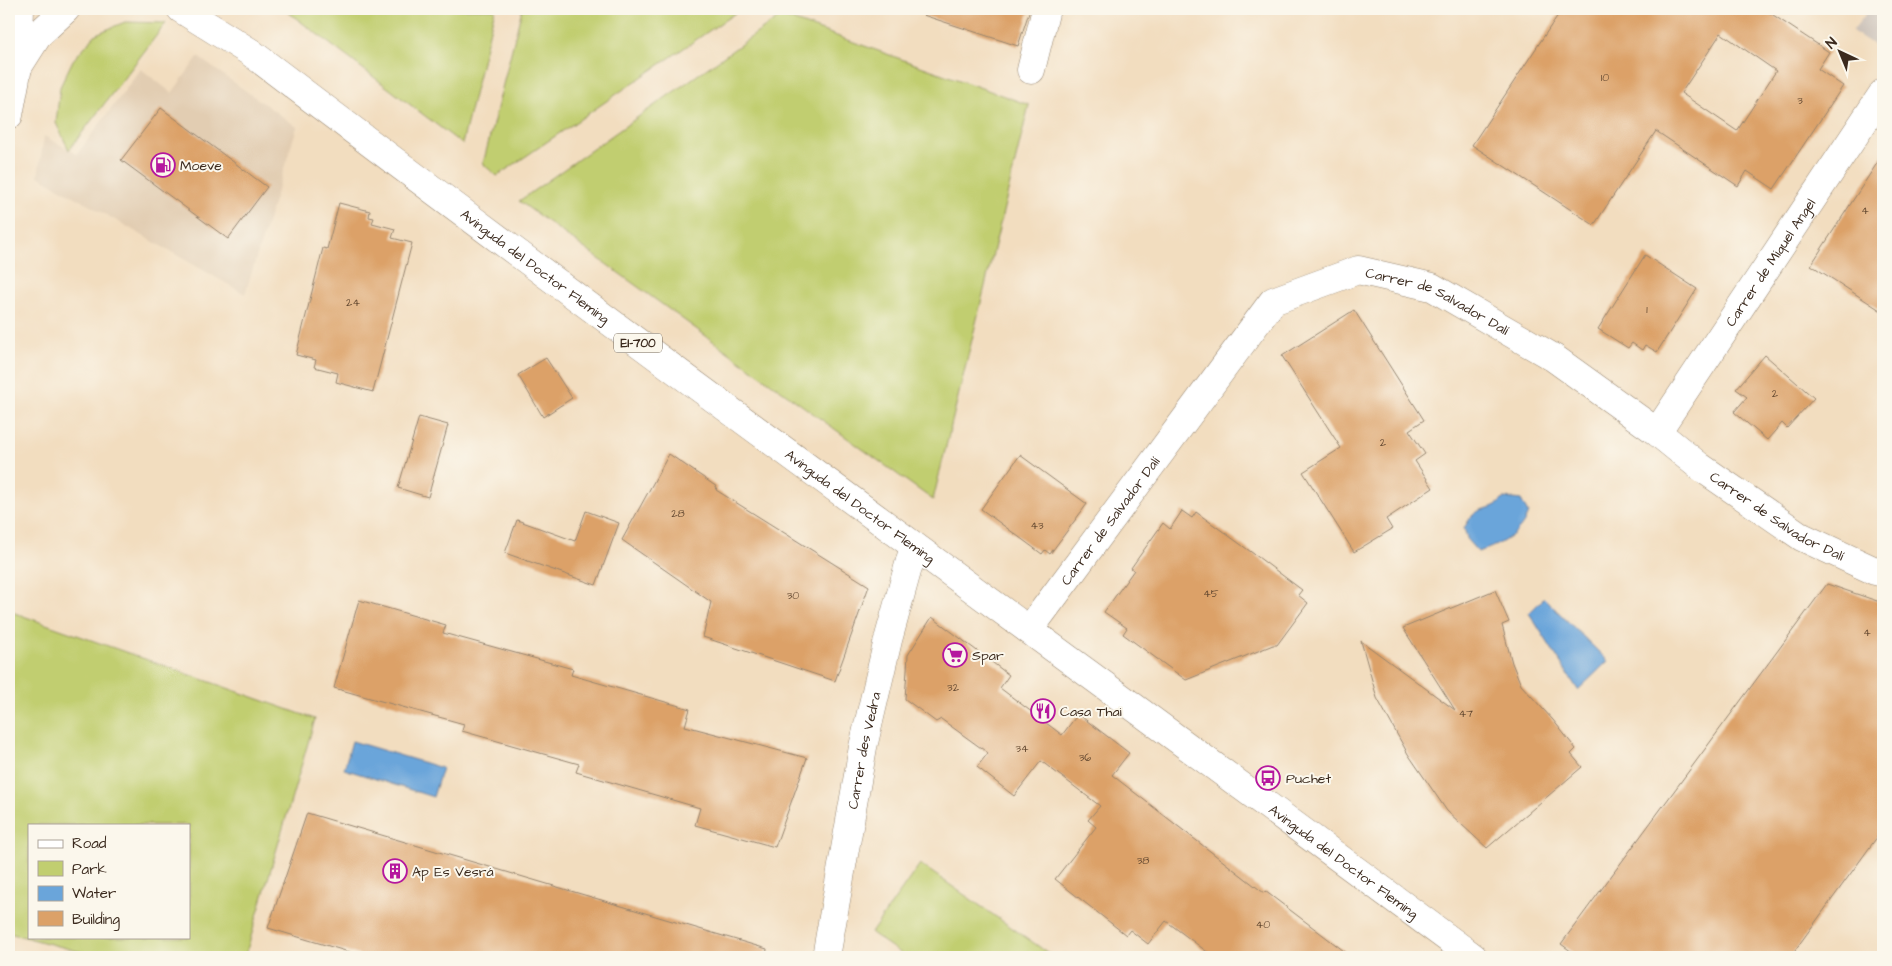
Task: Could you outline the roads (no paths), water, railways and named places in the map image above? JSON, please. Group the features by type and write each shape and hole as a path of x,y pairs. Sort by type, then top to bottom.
{"street":[{"path":"9,115 18,67 20,9"},
{"path":"18,67 40,34 66,9"},
{"name":"Avinguda del Doctor Fleming","path":"181,9 250,52 682,375 1473,957"},
{"name":"Avinguda del Doctor Fleming","path":"216,9 250,52"},
{"path":"1031,70 1046,9"},
{"name":"Carrer de Miquel Angel","path":"1657,432 1883,93"},
{"name":"Carrer de Salvador Dalí","path":"1029,630 1273,301 1358,270 1432,287 1554,358 1657,432 1699,466 1802,537 1883,573"},
{"name":"Carrer des Vedra","path":"826,957 862,746 888,640 914,546"}],"water":[{"path":"1504,498 1521,500 1528,513 1525,520 1515,533 1501,543 1478,552 1468,541 1464,528 1474,514 1496,505"},
{"path":"1544,598 1608,661 1578,690 1529,613"},
{"path":"352,741 442,768 433,797 344,769"}],"place":[{"name":"Moeve","path":"163,165"},
{"name":"Spar","path":"955,655"},
{"name":"Casa Thai","path":"1043,711"},
{"name":"Puchet","path":"1268,778"},
{"name":"Ap Es Vesrá","path":"395,871"}]}
